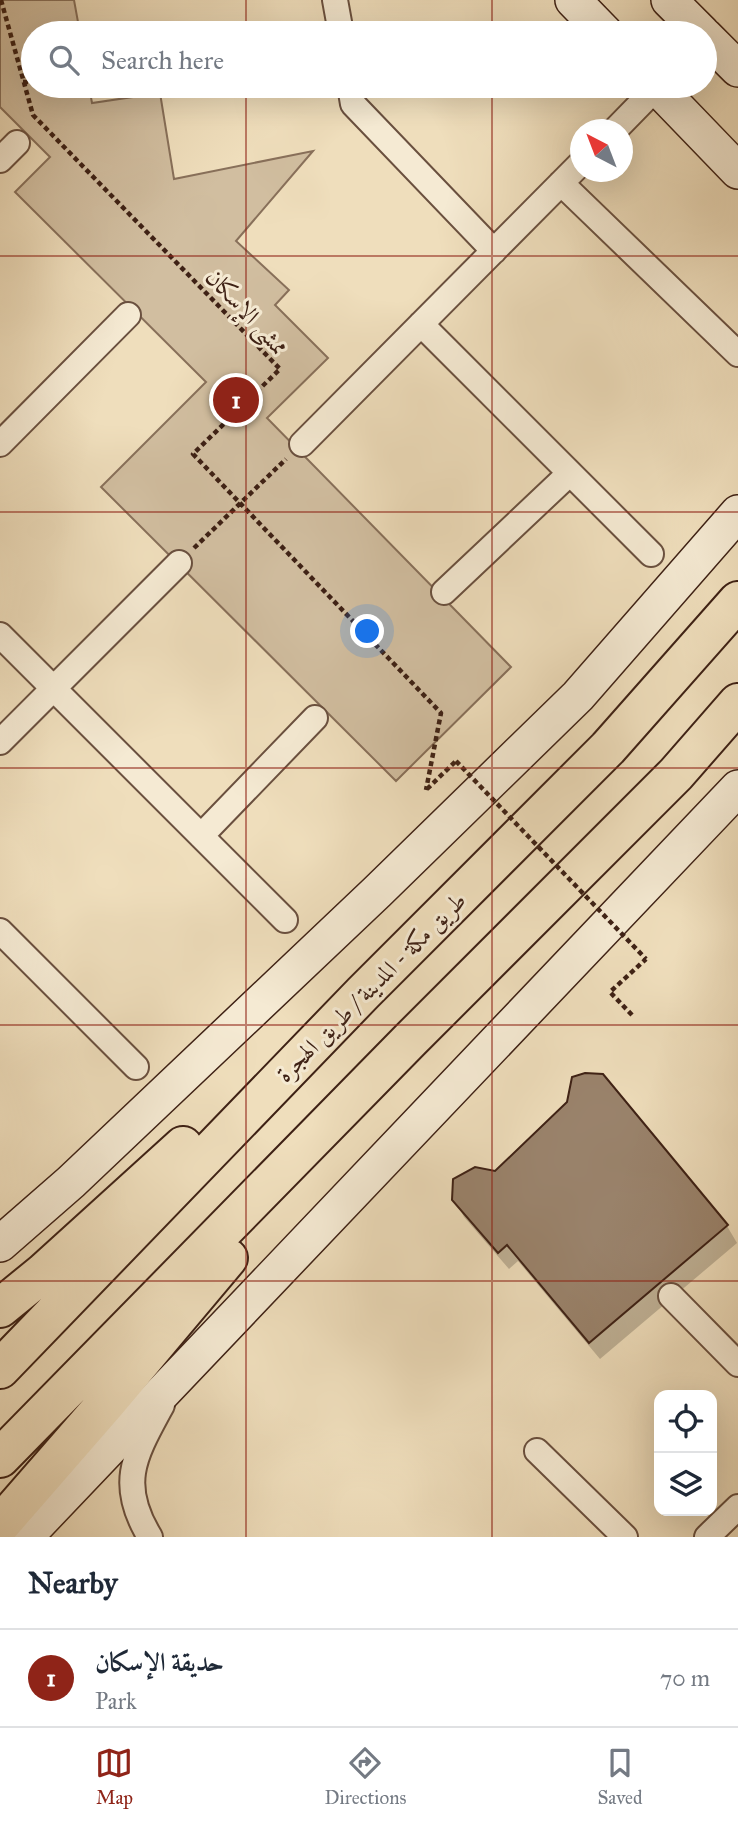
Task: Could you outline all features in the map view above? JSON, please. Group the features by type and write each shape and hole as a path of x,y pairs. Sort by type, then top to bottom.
{"highway":[{"name":"طريق مكة - المدينة / طريق الهجرة","path":"0,1369 363,993 608,748 738,601"},
{"path":"0,1458 410,1040 676,774 738,703"},
{"path":"0,1308 43,1273 448,908"},
{"path":"0,1525 107,1402 410,1040"}],"main road":[{"path":"573,0 593,21"},
{"path":"669,0 689,21"},
{"path":"717,49 738,69"},
{"path":"668,98 738,171"},
{"path":"0,1244 71,1182 377,892 568,705 738,513"},
{"path":"25,1537 738,788"}],"street":[{"path":"335,0 339,21"},
{"path":"352,98 353,104 494,251"},
{"path":"626,119 646,98"},
{"path":"302,444 570,174"},
{"path":"561,183 738,354"},
{"path":"0,444 128,315"},
{"path":"421,324 651,554"},
{"path":"444,592 570,473"},
{"path":"0,742 179,563"},
{"path":"0,635 285,920"},
{"path":"201,836 315,718"},
{"path":"0,931 136,1067"},
{"path":"671,1296 738,1364"},
{"path":"150,1537 133,1498 133,1466 177,1378"},
{"path":"537,1451 625,1537"},
{"path":"707,1537 738,1507"}],"path":[{"name":"ممشى الإسكان","path":"1,0 21,75"},
{"name":"ممشى الإسكان","path":"28,98 33,115 280,369 193,454 441,713 426,790 456,761 646,959 610,992 632,1015"},
{"path":"179,563 302,444"}],"shaded area":[{"path":"0,0 74,0 78,21 21,21 21,98 91,98 92,103 126,98 161,98 174,179 313,151 236,241 289,290 275,305 328,358 267,418 511,667 396,781 101,487 206,382 15,192 50,157 0,107"}],"building":[{"path":"585,1073 603,1074 728,1225 589,1343 507,1245 498,1253 452,1200 453,1179 475,1167 495,1171 567,1102 572,1077"}],"place":[{"name":"حديقة الإسكان","path":"236,400"}]}
